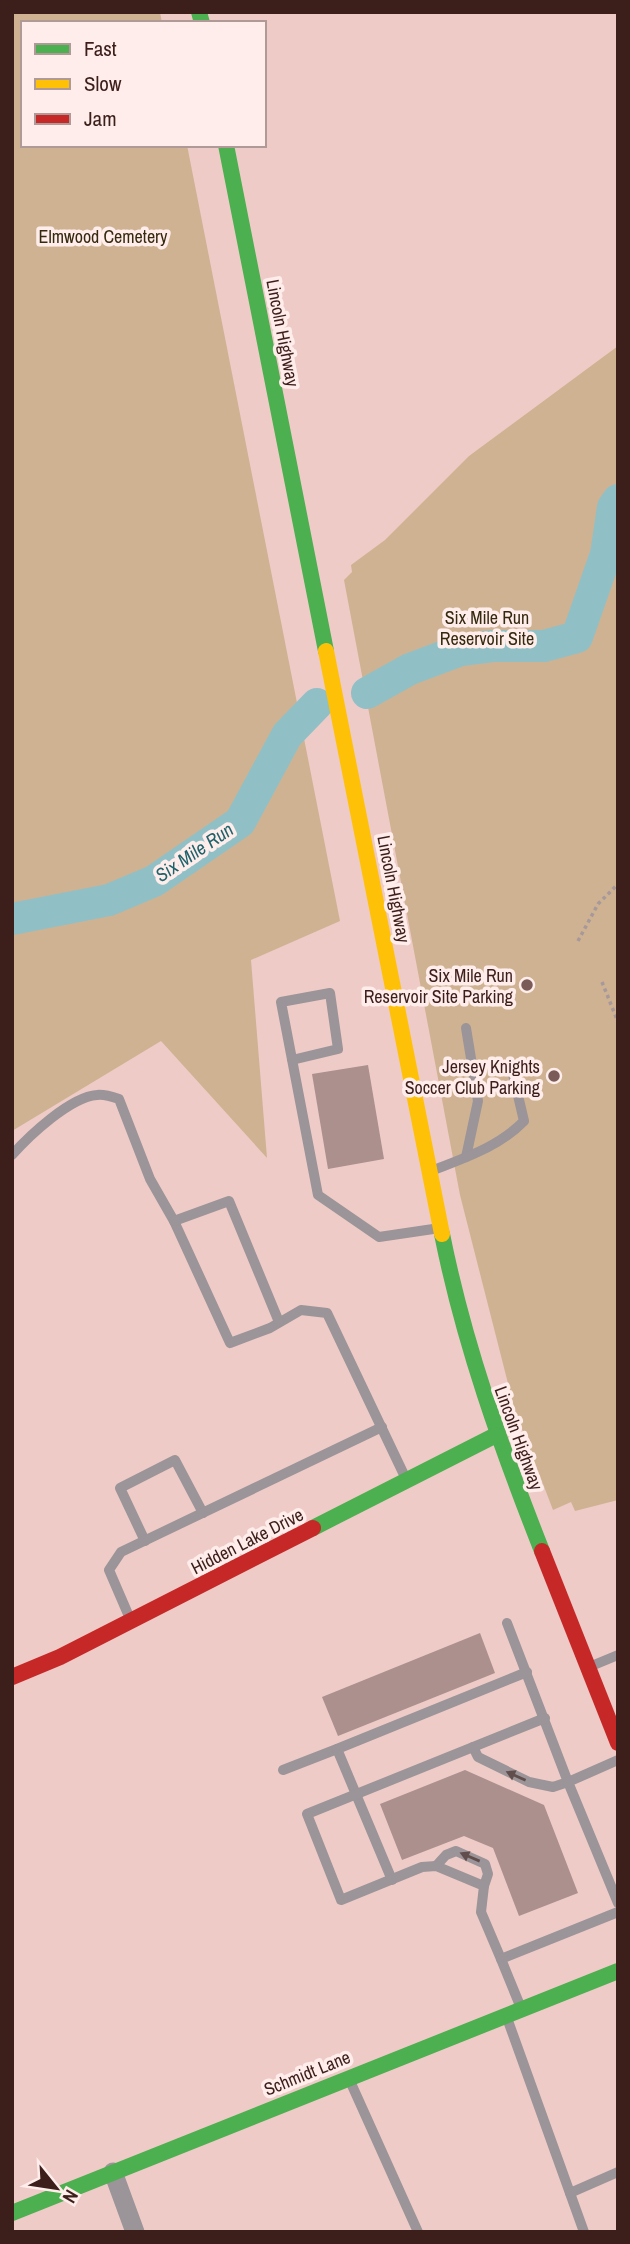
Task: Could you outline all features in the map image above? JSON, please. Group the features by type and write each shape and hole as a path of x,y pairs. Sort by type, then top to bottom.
{"main road":[{"name":"Lincoln Highway","path":"226,147 456,1305 496,1435 618,1743"},
{"name":"Hidden Lake Drive","path":"12,1677 131,1621 496,1435"},
{"name":"Schmidt Lane","path":"12,2213 618,1971"}],"street":[{"path":"113,2172 135,2232"}],"lane":[{"path":"292,1060 338,1049 330,993 281,1002 292,1060 318,1195 379,1237 441,1227"},
{"path":"466,1028 478,1101 466,1157"},
{"path":"430,1171 466,1157 514,1132 524,1121 512,1069"},
{"path":"12,1155 39,1126 75,1104 96,1094 119,1099 150,1179 174,1221 230,1343 301,1310 327,1313 407,1482"},
{"path":"174,1221 229,1201 279,1322"},
{"path":"131,1621 109,1570 121,1552 382,1427"},
{"path":"145,1541 120,1488 175,1460 204,1513"},
{"path":"507,1623 618,1903"},
{"path":"589,1667 618,1655"},
{"path":"283,1770 527,1672"},
{"path":"484,1886 436,1866 422,1867 341,1900 307,1814 544,1718"},
{"path":"473,1747 478,1757 529,1782 554,1787 618,1760"},
{"path":"337,1749 392,1880"},
{"path":"436,1866 446,1855 456,1851 485,1864 488,1874 481,1912 521,2008"},
{"path":"501,1959 618,1912"},
{"path":"505,2014 584,2232"},
{"path":"349,2077 418,2232"},
{"path":"570,2193 618,2172"}],"path":[{"path":"579,941 598,904 618,884"},
{"path":"602,982 618,1022"}],"green space":[{"name":"Elmwood Cemetery","path":"12,12 160,12 162,21 21,21 21,147 187,147 340,921 251,960 267,1158 161,1041 12,1131"},
{"name":"Six Mile Run Reservoir Site","path":"618,346 618,1500 575,1511 571,1502 553,1510 515,1411 460,1195 344,580 352,572 351,565 385,540 469,456"}],"building":[{"path":"368,1065 384,1159 328,1169 312,1074"},
{"path":"480,1633 495,1673 338,1736 322,1697"},
{"path":"465,1770 544,1805 578,1893 519,1916 493,1848 464,1836 402,1860 380,1804"}],"waterway":[{"name":"Six Mile Run","path":"367,693 410,669 461,650 493,646 544,646 577,637 606,554 613,507 618,500"},
{"name":"Six Mile Run","path":"12,919 109,900 154,881 240,822 287,735 317,704"}],"traffic: fast":[{"path":"199,12 201,21"},
{"path":"226,147 326,651"},
{"path":"442,1234 472,1355 542,1551"},
{"path":"313,1528 496,1435"},
{"path":"12,2213 618,1971"}],"traffic: slow":[{"path":"326,651 442,1234"}],"traffic: jam":[{"path":"12,1677 60,1657 313,1528"},
{"path":"542,1551 618,1743"}],"place":[{"name":"Six Mile Run Reservoir Site Parking","path":"527,985"},
{"name":"Jersey Knights Soccer Club Parking","path":"554,1076"}]}
